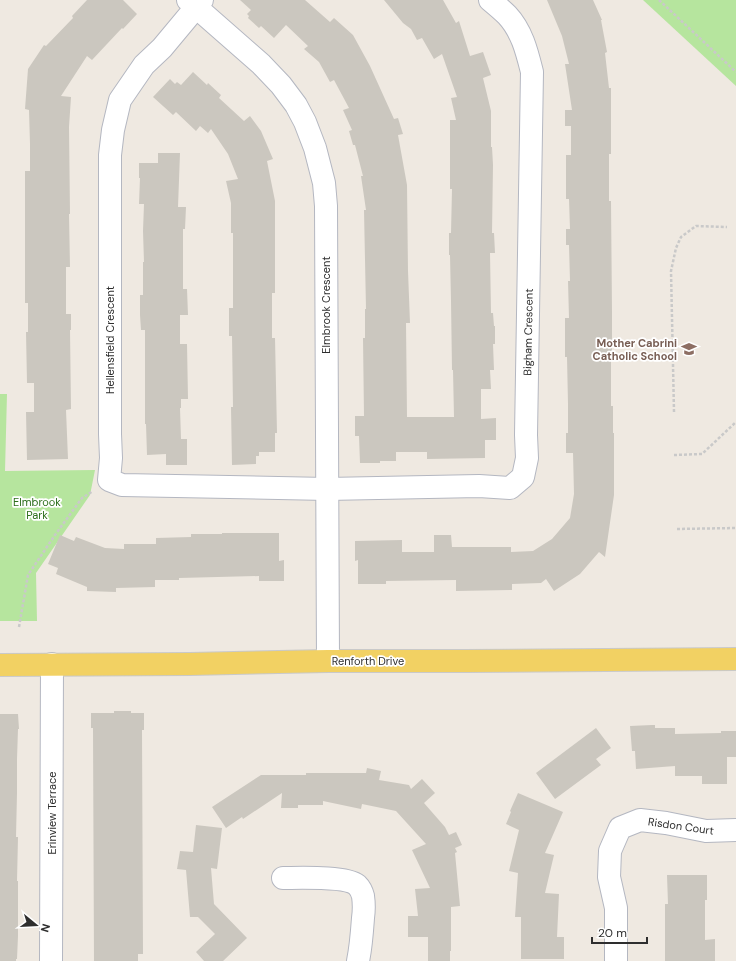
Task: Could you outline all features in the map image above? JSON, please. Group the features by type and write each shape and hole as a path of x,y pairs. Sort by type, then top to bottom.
{"main road":[{"name":"Renforth Drive","path":"0,664 190,664 328,661 736,659"}],"street":[{"name":"Bigham Crescent","path":"327,490 479,486 510,488 523,477 526,458 532,72 528,53 518,29 507,15 490,0"},
{"name":"Elmbrook Crescent","path":"195,2 261,64 281,85 296,105 305,122 324,183 326,206 328,661"},
{"name":"Hellensfield Crescent","path":"109,480 111,458 110,155 113,130 120,100 144,65 162,48 195,2"},
{"path":"109,480 122,485 327,490"},
{"name":"Erinview Terrace","path":"52,664 52,961"},
{"name":"Risdon Court","path":"616,961 616,908 609,877 610,851 620,828 640,820 666,823 706,831 736,830"},
{"path":"283,878 333,879 353,883 357,886 363,896 364,910 358,961"}],"path":[{"path":"658,0 736,72"},
{"path":"674,412 671,271 676,248 681,237 696,226 727,226"},
{"path":"674,455 702,454 736,422"},
{"path":"19,626 28,575 82,498 109,480"},
{"path":"677,529 736,528"}],"green space":[{"path":"643,0 736,0 736,86"},
{"name":"Elmbrook Park","path":"0,394 7,394 5,471 95,470 90,495 36,573 37,621 0,621"}],"building":[{"path":"87,0 123,0 137,14 92,60 87,56 61,96 71,97 69,127 70,267 66,267 66,314 71,314 71,409 66,410 68,459 27,460 26,412 34,412 34,383 27,383 26,332 28,332 28,303 25,303 25,171 30,171 29,110 25,109 28,69 44,45 46,46 73,18 72,16"},
{"path":"240,0 305,0 330,22 334,18 353,35 370,66 394,119 398,118 403,134 398,135 407,185 410,323 406,323 407,417 454,417 449,255 452,189 450,189 450,120 456,120 451,98 457,97 442,54 434,59 422,38 417,40 411,29 403,23 384,0 443,0 456,23 459,21 470,56 483,52 491,75 483,78 491,111 491,147 493,165 492,233 494,233 495,253 490,253 491,313 493,313 495,326 495,344 493,344 494,370 490,370 491,389 481,389 481,419 496,418 496,440 485,440 485,458 427,459 427,452 396,452 396,461 360,463 359,436 355,436 355,416 364,416 363,338 365,338 366,309 364,210 366,210 361,176 363,176 355,145 353,145 349,131 352,130 343,110 349,108 334,80 330,82 319,62 304,49 308,46 286,25 274,38 261,26 259,28 248,18 249,16 247,14 251,10"},
{"path":"547,0 593,0 602,20 607,52 605,53 609,88 611,88 609,201 611,201 611,406 613,406 614,433 614,495 605,557 599,552 580,574 554,591 546,579 541,583 512,584 512,590 456,591 456,580 386,581 386,584 358,584 358,560 355,561 355,541 402,540 402,552 434,552 434,535 451,535 452,547 511,547 511,552 533,551 552,539 570,518 574,494 573,453 566,453 568,404 567,357 565,357 565,318 569,318 568,281 570,281 569,245 566,245 566,229 570,229 569,199 566,199 566,155 571,155 571,126 565,126 565,110 572,110 565,64 569,64 562,36"},
{"path":"193,72 221,95 219,98 244,121 250,116 261,131 273,159 267,161 275,201 275,293 272,293 272,338 275,338 277,433 275,433 275,452 259,452 259,456 256,456 256,464 232,465 232,336 229,336 229,308 233,308 233,233 231,233 231,203 226,181 238,179 228,154 211,129 208,133 200,126 196,131 176,112 173,115 153,97 170,79 175,84 177,82 181,85"},
{"path":"158,153 180,153 178,207 186,207 185,229 183,229 183,289 187,289 188,315 180,315 180,344 187,344 188,399 181,399 180,408 181,439 187,439 187,465 166,465 166,454 147,455 145,424 145,330 141,330 140,315 140,295 143,295 144,204 139,204 139,163 158,163"},
{"path":"279,533 279,561 284,560 284,581 259,581 259,576 179,578 179,580 155,580 155,587 116,588 116,592 87,591 87,587 56,574 58,568 48,564 60,535 74,541 76,537 105,548 124,549 124,544 156,544 156,538 191,537 191,534"},
{"path":"114,711 144,713 144,730 142,730 143,954 138,954 138,961 94,961 93,728 91,728 91,713 114,713"},
{"path":"0,714 18,714 19,729 16,837 18,837 18,936 16,961 0,961"},
{"path":"655,725 655,728 675,728 675,734 721,733 721,731 736,731 736,757 727,757 727,784 702,784 702,776 675,776 675,766 636,769 635,751 632,751 630,726"},
{"path":"596,728 611,748 596,759 601,765 555,799 536,773"},
{"path":"367,768 381,771 379,780 409,785 411,789 422,779 435,793 424,803 445,827 449,835 456,832 462,845 455,848 457,852 455,853 460,906 451,907 450,961 428,961 428,937 408,937 408,916 418,916 415,889 430,888 412,850 426,844 396,811 362,804 361,809 323,801 323,805 298,805 298,808 281,808 282,793 243,819 242,817 226,828 212,807 261,775 366,773"},
{"path":"518,793 563,812 545,853 554,855 545,893 559,894 557,937 564,937 564,959 521,959 521,917 515,917 518,873 509,871 519,830 506,824"},
{"path":"196,825 222,828 217,869 211,868 214,904 247,938 223,961 204,961 196,952 215,934 198,917 190,917 186,870 177,869 180,851 193,852"},
{"path":"667,875 707,875 707,900 705,900 705,940 715,939 715,961 665,961 665,904 668,904"}],"place":[{"name":"Mother Cabrini Catholic School","path":"689,349"}]}
